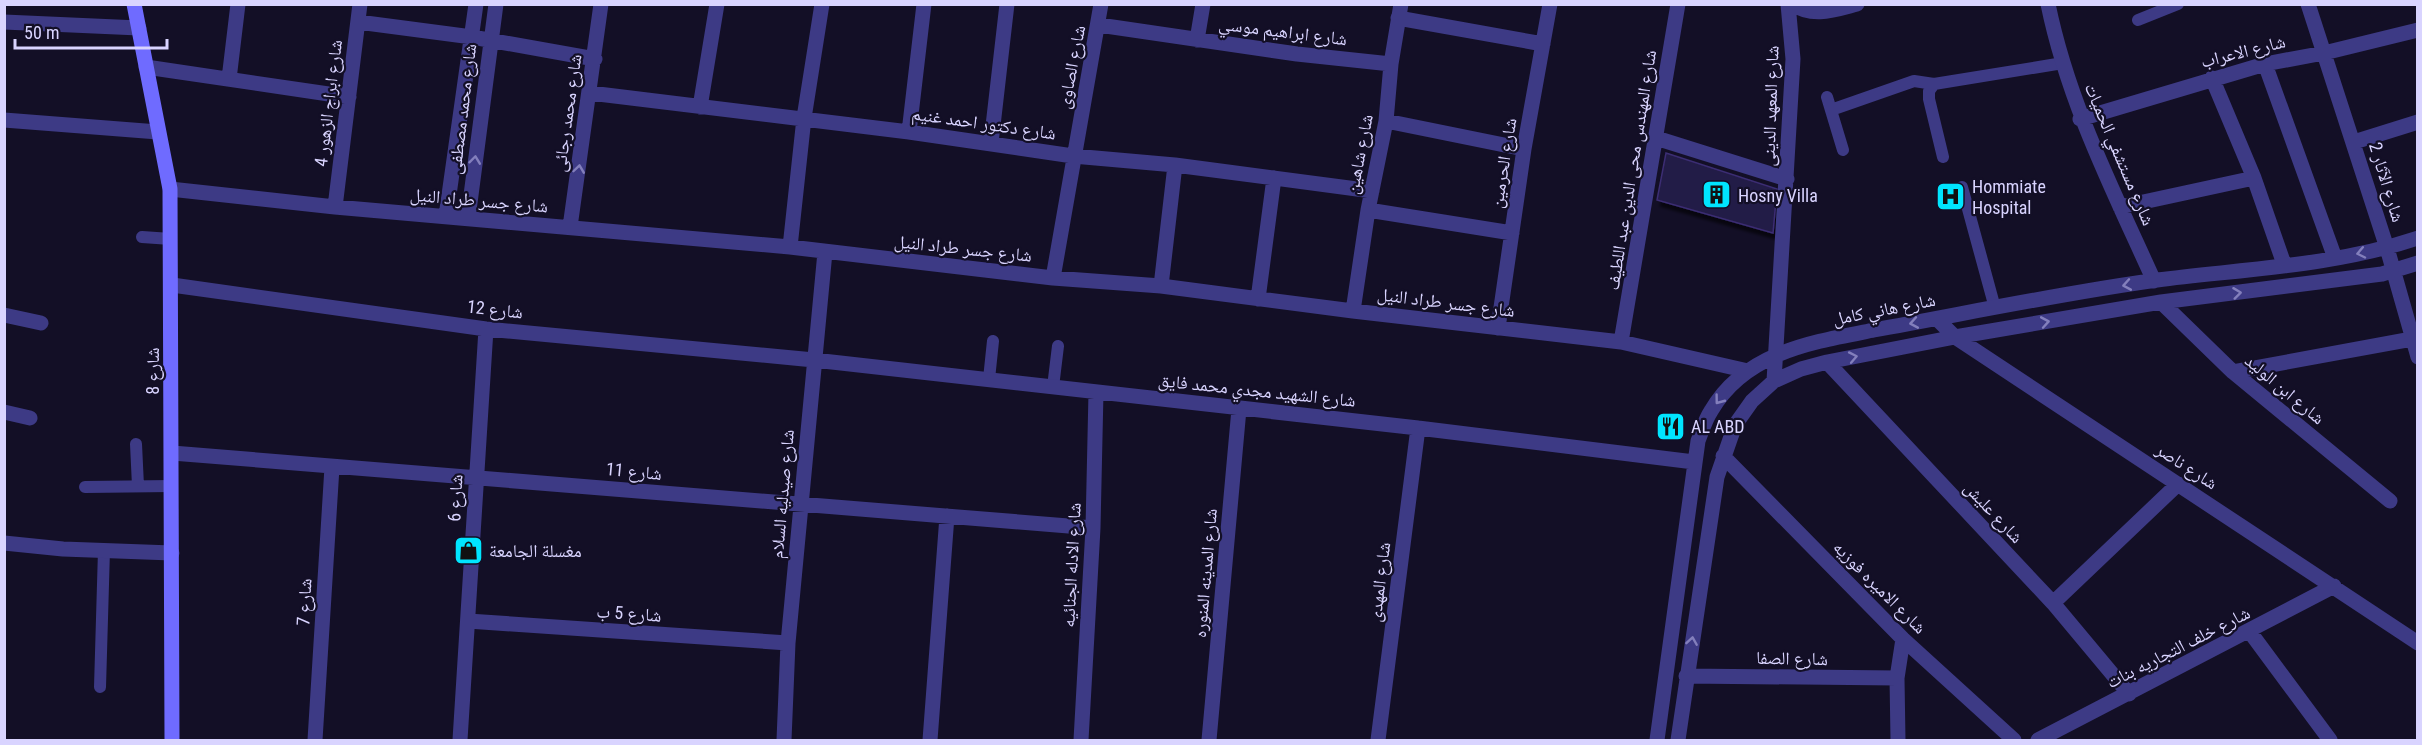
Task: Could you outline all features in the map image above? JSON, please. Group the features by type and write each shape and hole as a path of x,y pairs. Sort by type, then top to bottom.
{"street":[{"name":"شارع 8","path":"134,4 170,189 173,740"},
{"path":"229,80 238,4"},
{"name":"شارع ابراج الزهور 4","path":"335,207 360,4"},
{"name":"شارع محمد مصطفى","path":"446,216 476,4"},
{"name":"شارع محمد مصطفى","path":"468,218 496,4"},
{"name":"شارع محمد رجائى","path":"570,227 601,4"},
{"path":"700,107 717,4"},
{"path":"790,247 804,118 822,4"},
{"path":"909,132 924,4"},
{"path":"991,143 1007,4"},
{"name":"شارع الصاوى","path":"1053,278 1101,4"},
{"path":"1197,40 1203,4"},
{"name":"شارع الحرمين","path":"1498,328 1524,149 1550,4"},
{"name":"شارع المهندس محى الدين عبد اللطيف","path":"1621,342 1678,4"},
{"path":"1790,4 1810,12 1824,13 1857,4"},
{"name":"شارع المعهد الدينى","path":"1774,381 1778,353 1793,59 1790,4"},
{"name":"شارع مستشفي الحميات","path":"2048,4 2080,119 2154,281"},
{"name":"شارع الآثار 2","path":"2308,4 2354,142 2418,357"},
{"path":"1400,11 1543,44"},
{"name":"شارع شاهين","path":"1353,311 1368,210 1386,121 1391,64 1400,11"},
{"path":"4,22 139,28"},
{"path":"358,22 471,37 595,58"},
{"name":"شارع ابراهيم موسي","path":"1099,25 1297,54 1391,64"},
{"name":"شارع الاعراب","path":"2080,119 2265,64 2324,53 2418,30"},
{"path":"2265,64 2335,258"},
{"path":"146,67 349,97"},
{"path":"2212,78 2254,178 2284,264"},
{"name":"شارع دكتور احمد غنيم","path":"590,93 804,118 1073,156 1175,165 1372,191"},
{"path":"4,120 158,132"},
{"path":"1386,121 1524,149"},
{"path":"2354,142 2418,122"},
{"path":"1656,138 1787,179"},
{"path":"1161,286 1175,165"},
{"path":"1258,299 1274,178"},
{"path":"2120,207 2254,178"},
{"name":"شارع جسر طراد النيل","path":"170,189 335,207 790,247 1053,278 1161,286 1621,342 1748,371"},
{"path":"1368,210 1512,233"},
{"name":"شارع هاني كامل","path":"1657,741 1698,441 1710,411 1730,386 1748,371 1778,353 1829,339 2154,281 2335,258 2387,248 2418,238"},
{"name":"شارع صيدليه السلام","path":"784,741 788,643 825,252"},
{"path":"1678,741 1717,477 1735,425 1752,400 1774,381 1801,369 1827,362 1955,337 2160,302 2393,272 2418,263"},
{"name":"شارع 12","path":"172,285 486,329 814,360"},
{"name":"شارع ابن الوليد","path":"2160,302 2233,372 2390,501"},
{"path":"4,315 41,323"},
{"name":"شارع ناصر","path":"1937,319 1955,337 2418,643"},
{"name":"شارع 6","path":"460,741 486,329"},
{"path":"2233,372 2412,339"},
{"name":"شارع الشهيد مجدي محمد فايق","path":"814,360 1418,428 1694,462"},
{"name":"شارع عليش","path":"1827,362 2053,603 2129,694"},
{"name":"شارع الادله الجنائيه","path":"1081,741 1093,528 1096,392"},
{"name":"شارع المدينه المنوره","path":"1209,741 1239,409"},
{"path":"4,412 30,418"},
{"name":"شارع المهدى","path":"1378,741 1418,428"},
{"name":"شارع 11","path":"172,453 1093,528"},
{"name":"شارع الاميره فوزيه","path":"1723,456 1903,639 2009,739"},
{"name":"شارع 7","path":"315,741 332,467"},
{"path":"2053,603 2178,484"},
{"path":"930,741 947,516"},
{"path":"4,543 63,549 172,552"},
{"name":"شارع خلف التجاريه بنات","path":"2038,741 2334,586"},
{"name":"شارع 5 ب","path":"468,621 788,643"},
{"path":"2250,632 2330,741"},
{"path":"1898,741 1898,678 1903,639"},
{"name":"شارع الصفا","path":"1686,676 1898,678"},
{"path":"1663,691 1684,694"}],"lane":[{"path":"2138,20 2178,4"},
{"path":"1831,110 1914,81 1934,84 2063,63"},
{"path":"1934,84 1929,91 1929,99 1943,157"},
{"path":"1827,96 1843,150"},
{"path":"1962,187 1995,308"},
{"path":"142,237 171,239"},
{"path":"988,379 993,341"},
{"path":"1053,387 1058,346"},
{"path":"136,444 138,486"},
{"path":"84,487 172,486"},
{"path":"100,687 104,550"}],"building":[{"name":"Hosny Villa","path":"1666,153 1777,189 1773,233 1657,200"}],"place":[{"name":"Hosny Villa","path":"1717,195"},
{"name":"Hommiate Hospital","path":"1951,196"},
{"name":"AL ABD","path":"1670,426"},
{"name":"مغسلة الجامعة","path":"468,550"}]}
